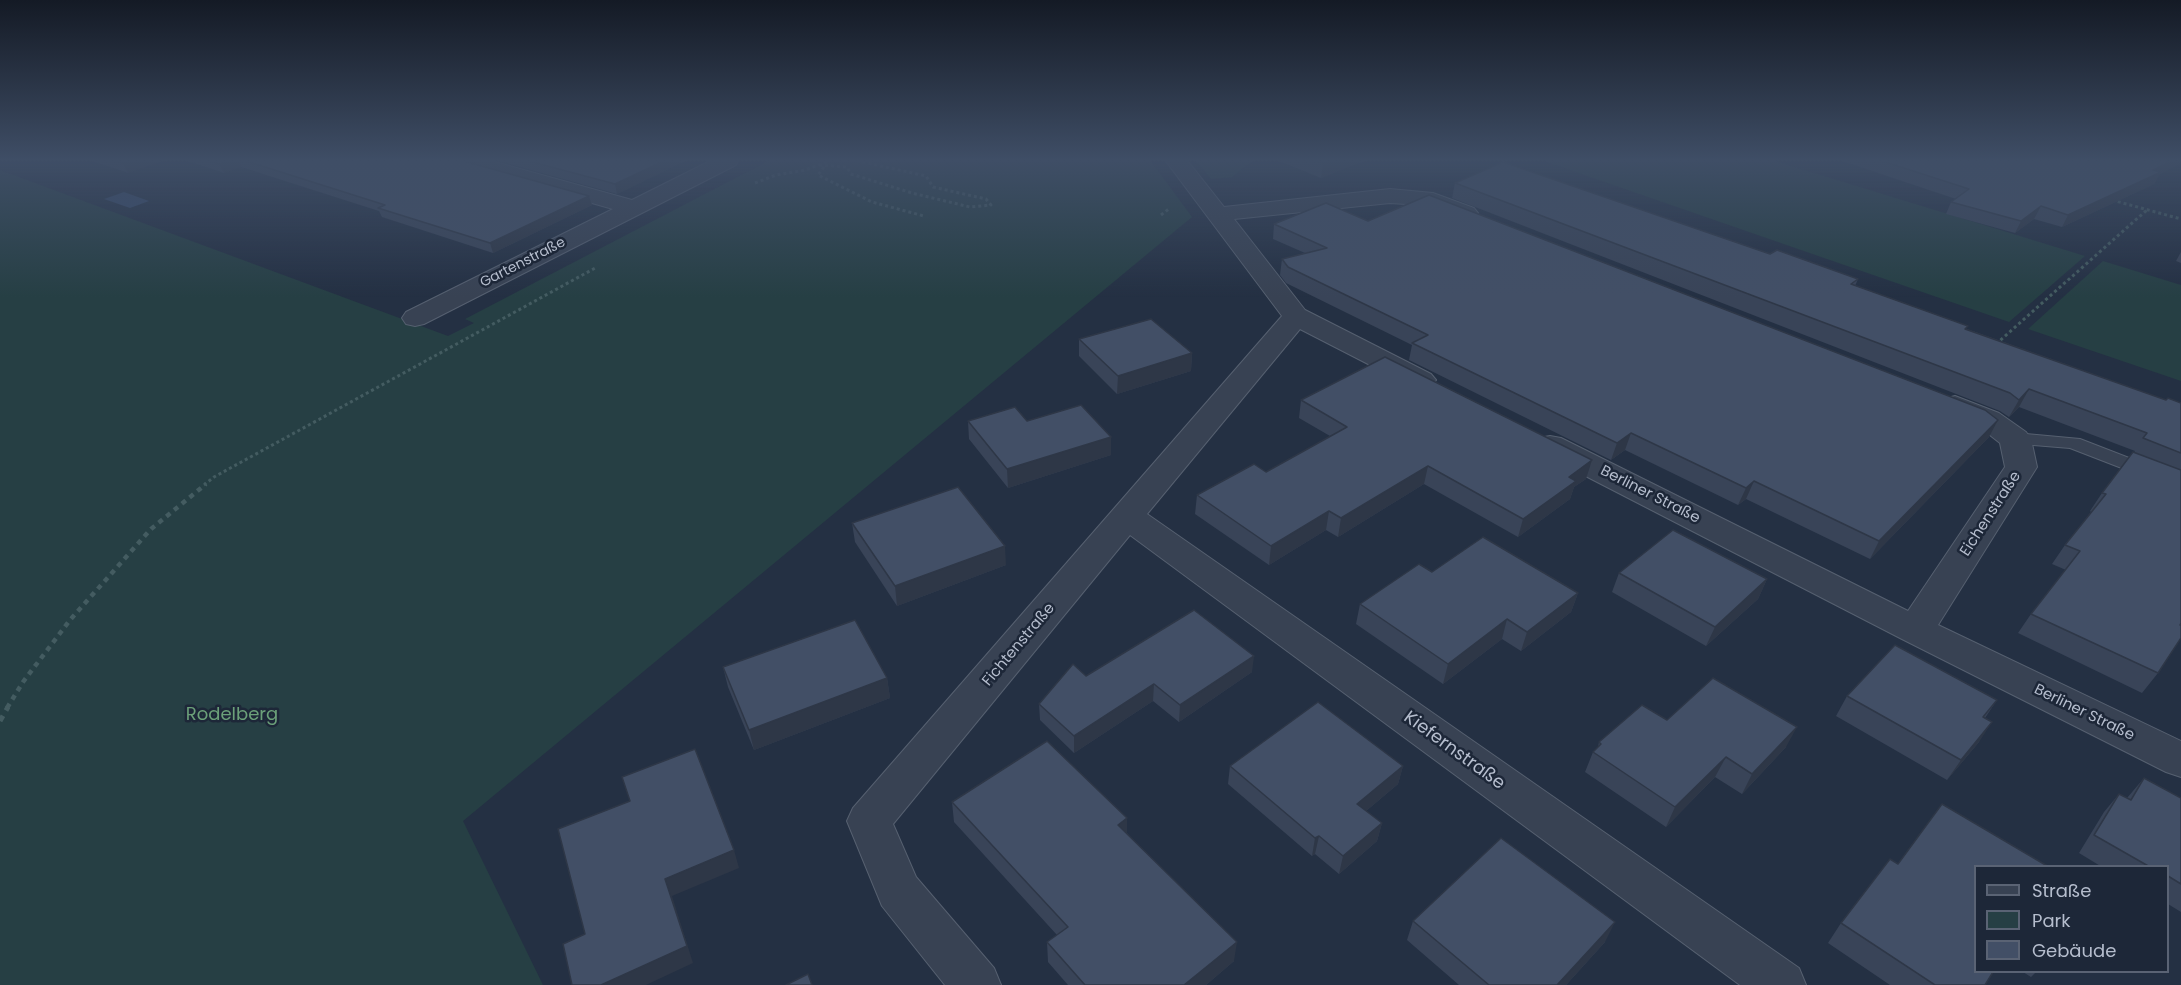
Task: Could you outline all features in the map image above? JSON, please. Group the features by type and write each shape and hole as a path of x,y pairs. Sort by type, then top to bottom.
{"street":[{"path":"1213,206 1296,316 1446,392"},
{"path":"1219,214 1295,206"},
{"path":"1446,206 1492,224"},
{"name":"Gartenstraße","path":"415,318 632,207"},
{"name":"Fichtenstraße","path":"976,985 899,891 869,821 1296,316"},
{"path":"1936,397 1988,419 2015,439"},
{"name":"Berliner Straße","path":"1520,430 1916,630 2181,760"},
{"name":"Eichenstraße","path":"1916,630 2021,467 2015,439"},
{"name":"Kiefernstraße","path":"1128,517 1781,985"}],"lane":[{"path":"2015,439 2073,443 2181,485"}],"path":[{"path":"887,206 924,216"},
{"path":"965,206 981,206"},
{"path":"2136,206 2181,219"},
{"path":"1989,350 2148,209"},
{"path":"0,721 23,682 70,620 151,529 214,477 605,262"}],"green space":[{"name":"Rodelberg","path":"0,206 97,206 448,336 474,323 465,319 682,206 1184,206 1192,217 463,821 543,985 0,985"},
{"path":"1674,206 1922,206 2085,256 2009,322"},
{"path":"2103,261 2181,285 2181,381 2028,329"}],"building":[{"path":"383,206 568,206 490,243 378,208"},
{"path":"1319,206 1333,206 1368,221 1403,206 1457,206 1985,410 1998,420 1879,541 1754,481 1746,488 1631,433 1617,443 1412,343 1428,335 1288,267 1282,259 1327,248 1274,224"},
{"path":"1516,206 1631,206 1770,254 1777,250 1858,279 1851,284 1968,326 1965,329 2166,400 2168,398 2181,403 2181,453 2143,438 2147,433 2029,389 2019,400 2010,393"},
{"path":"1966,206 2088,206 2068,215 2041,206 2021,221"},
{"path":"1151,319 1192,353 1118,376 1079,339"},
{"path":"1385,357 1592,460 1569,477 1576,481 1523,519 1428,466 1341,518 1329,511 1271,546 1197,495 1254,464 1266,472 1347,427 1301,400"},
{"path":"1081,405 1111,437 1007,469 968,421 1015,407 1027,421"},
{"path":"2133,452 2181,470 2181,638 2158,673 2031,614 2080,551 2065,545 2106,494 2102,493"},
{"path":"958,487 1005,546 895,586 852,523"},
{"path":"1673,530 1767,579 1715,627 1619,573"},
{"path":"1483,537 1578,593 1527,632 1507,619 1448,664 1360,604 1419,564 1432,572"},
{"path":"1194,610 1254,656 1180,705 1154,684 1074,736 1039,704 1073,664 1086,676"},
{"path":"855,620 887,678 749,730 723,667"},
{"path":"1895,645 1997,700 1983,717 1992,722 1961,760 1847,696"},
{"path":"1713,678 1797,727 1752,774 1726,757 1675,807 1593,752 1601,744 1599,742 1642,705 1667,720"},
{"path":"1318,702 1403,766 1357,804 1382,823 1343,856 1319,836 1315,838 1230,766"},
{"path":"1047,741 1127,818 1118,825 1237,942 1184,985 1085,985 1047,942 1068,927 952,802"},
{"path":"695,749 734,850 665,879 687,946 601,985 572,985 563,944 585,934 558,829 630,801 622,777"},
{"path":"2144,778 2181,798 2181,884 2169,877 2169,865 2146,865 2094,835 2119,794 2131,800"},
{"path":"1942,804 2046,865 1974,865 1974,973 1992,973 1985,985 1935,985 1841,923 1890,859 1898,864"},
{"path":"1501,838 1615,922 1557,985 1489,985 1413,921"},
{"path":"808,974 812,985 786,985"}]}
